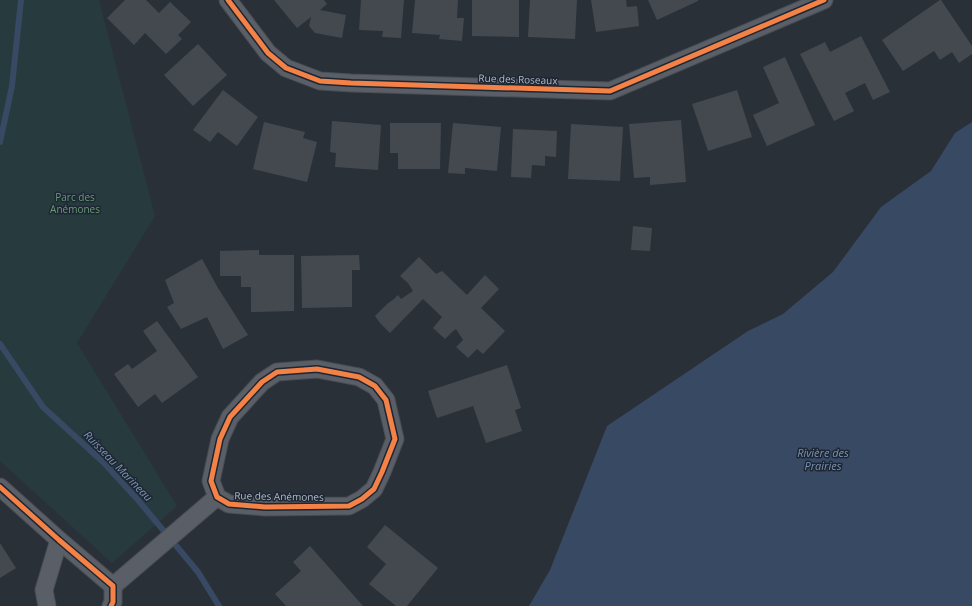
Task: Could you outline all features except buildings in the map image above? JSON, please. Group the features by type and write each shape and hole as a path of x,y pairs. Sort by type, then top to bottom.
{"street":[{"name":"Rue des Roseaux","path":"228,0 268,53 286,68 320,81 610,91 824,0"},
{"name":"Rue des Anémones","path":"317,369 359,377 375,386 386,400 394,439 374,489 362,499 349,506 265,507 229,504 217,497 211,481 220,439 230,417 262,382 277,372 317,369"},
{"path":"0,487 113,586"},
{"path":"111,606 113,602 113,586 217,497"},
{"path":"47,606 44,590 59,540"}],"green space":[{"name":"Parc des Anémones","path":"0,0 99,0 155,216 77,343 177,506 112,563 0,461"}],"water":[{"name":"Rivière des Prairies","path":"972,122 972,606 529,606 550,570 607,426 748,331 783,314 833,272 881,207 931,171 955,133"}],"waterway":[{"name":"Ruisseau Marineau","path":"0,142 12,86 21,0"},
{"name":"Ruisseau Marineau","path":"0,344 43,407 103,462 138,500 198,572 219,606"}],"cycle path":[{"path":"228,0 268,53 286,68 320,81 610,91 824,0"},
{"path":"317,369 359,377 375,386 386,400 395,439 374,489 362,499 349,506 265,507 229,504 217,497 211,481 220,439 230,417 262,382 277,372 317,369"},
{"path":"0,487 113,586 113,602 111,606"}]}
